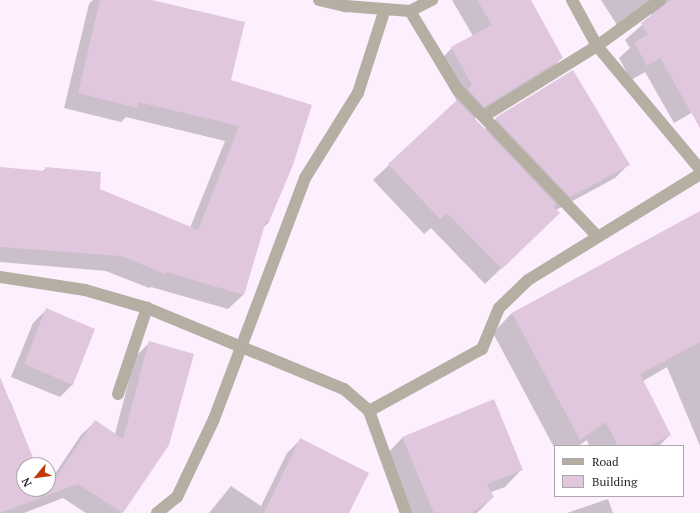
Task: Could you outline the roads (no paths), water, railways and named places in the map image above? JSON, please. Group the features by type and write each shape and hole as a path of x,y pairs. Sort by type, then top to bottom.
{"street":[{"path":"319,0 410,11 432,0"},
{"path":"572,0 597,46 700,169"},
{"path":"484,116 597,46 660,0"},
{"path":"156,513 177,497 214,419 240,346 305,178 358,93 384,8"},
{"path":"410,11 457,89 598,237"},
{"path":"368,411 482,349 499,308 528,280 700,174"},
{"path":"0,277 85,290 147,308 344,389 368,411 406,513"},
{"path":"118,394 147,308"}]}
